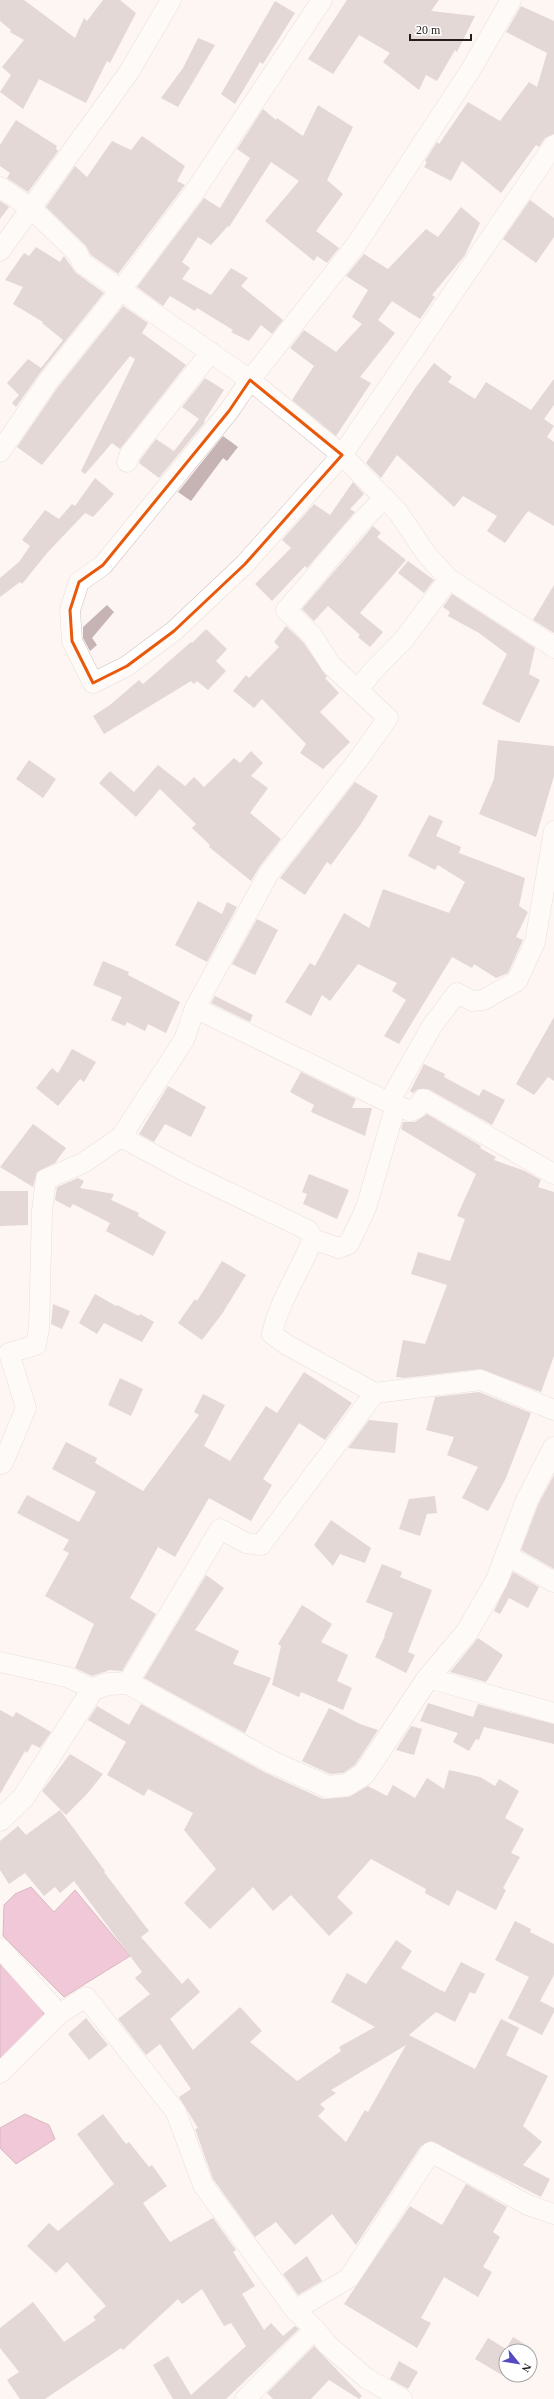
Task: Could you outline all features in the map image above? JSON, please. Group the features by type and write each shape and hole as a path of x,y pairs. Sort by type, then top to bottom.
{"street":[{"path":"0,251 32,209 129,72 171,0"},
{"path":"0,452 49,380 121,290 194,194 322,0"},
{"path":"511,0 470,70 364,233 250,380 229,411 103,565 80,582 70,610 72,641 94,683 127,666 174,631 245,564 342,455 554,145"},
{"path":"0,186 32,209 78,254 82,263 250,380 342,455 398,512 427,555 449,579 554,648"},
{"path":"128,462 130,454 211,352"},
{"path":"0,1464 2,1463 26,1408 9,1353 36,1345 39,1328 42,1211 46,1180 83,1163 121,1136 184,1040 195,1008 270,873 358,760 388,718 331,665 312,635 286,610 318,575 359,522 385,498"},
{"path":"358,690 372,672 405,638 449,579"},
{"path":"121,1136 186,1172 308,1230 313,1239 339,1248 349,1244 366,1208 393,1104 432,1026 457,993 472,1001 483,1000 517,981 535,942 554,831"},
{"path":"195,1008 410,1111 417,1108 423,1100 554,1174"},
{"path":"313,1239 302,1266 275,1320 272,1334 287,1344 375,1392 481,1380 554,1410"},
{"path":"128,1683 220,1529 246,1543 261,1545 375,1392"},
{"path":"0,1820 23,1798 94,1689 108,1684 128,1683 272,1762 328,1787 347,1784 364,1774 428,1678 467,1632 497,1580 527,1500 554,1448"},
{"path":"506,1555 554,1582"},
{"path":"0,1662 67,1677 94,1689"},
{"path":"428,1678 554,1713"},
{"path":"0,1948 59,2014"},
{"path":"0,2073 59,2014 86,1997 176,2112 203,2185 295,2310 315,2329 327,2344 366,2378 402,2399"},
{"path":"295,2310 348,2278 431,2152 528,2205 554,2214"},
{"path":"245,2399 315,2329"}],"highlighted area":[{"path":"250,380 342,455 245,564 174,631 127,666 93,683 72,641 70,610 79,582 103,565 229,411"}],"shaded area":[{"path":"31,1887 54,1912 75,1890 130,1956 64,1997 3,1936 4,1905 15,1894"},
{"path":"0,1957 41,2004 44,2016 0,2064"},
{"path":"25,2114 49,2125 55,2139 16,2164 0,2148 0,2128"}],"building":[{"path":"0,0 24,0 75,38 84,18 87,21 103,0 120,0 136,13 110,63 107,61 86,103 39,79 23,109 0,92 11,75 2,67 24,40 10,32 11,30 0,21"},
{"path":"347,0 439,0 431,11 475,16 457,52 455,50 437,81 426,75 419,90 383,62 390,53 359,35 333,74 308,59"},
{"path":"275,1 295,13 263,64 260,62 235,104 221,94"},
{"path":"521,6 554,21 554,134 545,138 539,147 536,145 501,193 462,161 451,181 424,167 427,162 425,161 437,142 439,144 468,102 500,121 529,82 537,87 547,53 506,32"},
{"path":"198,38 215,45 178,107 161,98 183,68"},
{"path":"318,105 353,127 327,180 343,194 316,231 339,248 327,263 317,256 314,261 265,221 299,181 271,162 229,227 228,226 211,245 198,237 182,262 190,268 182,279 211,295 231,268 248,278 241,286 283,320 272,334 261,325 249,341 231,332 233,330 197,308 195,311 170,296 163,306 137,287 204,198 220,208 250,158 237,149 263,109 276,120 277,118 303,136"},
{"path":"16,120 57,146 56,149 58,151 28,192 7,178 10,173 0,166 0,145"},
{"path":"142,136 185,166 177,181 185,185 118,274 91,255 86,246 46,207 75,166 87,177 112,141 131,150"},
{"path":"530,200 554,218 554,237 536,263 503,239"},
{"path":"0,201 9,207 0,219"},
{"path":"461,207 480,223 465,255 432,295 435,297 420,319 392,301 378,320 395,333 360,377 371,383 336,436 292,400 314,366 290,348 304,330 336,352 362,324 352,317 368,290 346,276 364,254 388,269 426,229 438,237"},
{"path":"36,247 60,262 64,256 75,272 104,293 40,373 16,407 12,403 19,395 7,383 28,359 41,368 63,340 42,323 43,322 13,304 23,287 5,280 24,253 29,256"},
{"path":"123,306 148,323 142,333 186,365 120,449 112,443 85,474 81,471 135,359 130,356 42,465 17,447 58,387"},
{"path":"434,363 452,377 448,382 475,399 486,382 531,410 554,379 554,405 544,419 554,426 547,437 554,442 554,526 528,511 505,543 487,531 497,516 463,496 454,507 397,455 381,478 366,463 416,387"},
{"path":"205,378 224,390 204,421 205,422 159,478 139,463 140,460 156,439 174,451 199,419 182,407"},
{"path":"223,436 238,447 227,461 223,458 191,501 178,492"},
{"path":"95,478 114,494 93,517 85,513 47,553 22,584 20,582 0,597 0,578 19,562 30,546 22,540 45,510 59,519 72,504 75,506"},
{"path":"353,482 364,494 350,509 355,512 307,568 305,566 272,601 255,584 291,548 282,540 314,504 330,515"},
{"path":"373,526 381,533 377,537 406,560 360,613 383,632 370,647 358,637 360,635 328,606 314,621 302,609"},
{"path":"408,561 434,580 424,593 398,573"},
{"path":"554,585 554,633 533,620"},
{"path":"452,594 535,648 529,674 540,680 519,723 482,704 507,654 479,633 448,616 450,612 443,607"},
{"path":"107,605 114,612 92,638 97,645 90,651 83,638 83,627"},
{"path":"286,626 303,642 327,677 325,678 339,693 320,712 350,742 323,769 300,753 306,744 262,699 254,708 233,691 246,675 249,678 279,647 274,642"},
{"path":"206,629 227,649 216,661 226,671 208,690 197,681 194,684 191,681 104,734 93,716 110,705 139,680 143,684 191,642 192,643"},
{"path":"498,740 554,746 554,776 536,837 479,814 494,779"},
{"path":"251,751 263,763 251,776 268,788 250,813 281,839 260,866 251,881 209,847 210,845 192,828 196,824 160,789 136,817 99,783 110,771 134,792 158,765 185,786 194,777 204,787 234,758 240,763"},
{"path":"29,760 56,779 43,798 16,779"},
{"path":"355,782 378,796 361,824 331,865 327,862 305,895 280,878"},
{"path":"429,815 443,821 436,836 461,847 459,853 525,878 519,906 528,912 516,937 523,940 508,973 496,978 474,964 472,968 452,957 399,1044 384,1036 406,1000 392,991 397,983 358,964 330,1001 322,995 311,1016 285,1002 310,963 315,966 344,913 369,928 383,889 449,913 465,882 438,865 435,870 408,856"},
{"path":"198,901 222,914 227,902 237,907 207,962 175,945"},
{"path":"257,919 278,930 255,975 232,964"},
{"path":"103,961 129,972 128,975 180,1002 166,1033 148,1024 145,1031 127,1022 125,1026 111,1020 122,997 93,985"},
{"path":"215,996 253,1015 250,1022 211,1003"},
{"path":"554,1017 554,1081 548,1077 534,1095 516,1084"},
{"path":"72,1049 96,1062 84,1082 80,1079 58,1106 36,1088 52,1068 58,1073"},
{"path":"424,1064 445,1074 444,1077 479,1096 483,1089 505,1100 492,1125 428,1089 418,1089 413,1093 410,1091"},
{"path":"301,1072 356,1099 352,1108 372,1108 365,1136 311,1112 314,1105 290,1092"},
{"path":"168,1086 206,1107 191,1137 165,1124 154,1142 139,1134"},
{"path":"427,1114 481,1146 480,1148 496,1157 494,1160 525,1171 541,1180 538,1187 554,1192 554,1356 541,1392 480,1369 404,1378 396,1377 403,1340 425,1344 447,1285 411,1274 418,1252 450,1261 465,1219 457,1216 476,1174 401,1129 403,1122 415,1122"},
{"path":"33,1124 66,1148 55,1163 37,1172 33,1187 0,1167"},
{"path":"309,1174 349,1190 337,1219 303,1204 307,1194 302,1192"},
{"path":"78,1178 84,1181 80,1188 114,1194 111,1200 139,1213 138,1216 166,1232 153,1256 106,1231 110,1223 73,1204 70,1208 55,1200 57,1187"},
{"path":"0,1191 28,1191 28,1225 0,1226"},
{"path":"222,1261 246,1275 222,1314 202,1340 178,1323 195,1299 197,1301"},
{"path":"95,1294 116,1306 117,1305 139,1316 140,1314 154,1322 142,1342 104,1323 97,1334 79,1323"},
{"path":"53,1304 70,1311 62,1329 51,1324"},
{"path":"304,1372 352,1403 325,1440 299,1423 263,1479 272,1485 251,1521 209,1498 175,1557 158,1547 130,1598 156,1614 122,1671 110,1670 92,1676 75,1668 94,1624 45,1596 69,1553 63,1550 69,1540 17,1513 27,1495 79,1522 96,1492 52,1469 66,1442 97,1458 95,1463 143,1491 199,1415 194,1412 203,1394 225,1405 204,1446 230,1461 266,1406 277,1413"},
{"path":"120,1378 143,1389 131,1416 108,1405"},
{"path":"479,1392 531,1413 506,1478 488,1511 462,1498 478,1467 447,1455 454,1437 426,1430 435,1397"},
{"path":"369,1420 398,1423 395,1453 348,1448"},
{"path":"554,1475 554,1569 521,1550 538,1505"},
{"path":"435,1496 437,1513 427,1514 420,1536 399,1529 409,1499"},
{"path":"331,1520 371,1548 365,1563 340,1554 333,1566 314,1545"},
{"path":"382,1564 402,1572 400,1577 432,1590 408,1652 415,1655 406,1673 375,1657 385,1636 393,1613 366,1602"},
{"path":"513,1572 539,1587 528,1608 509,1598 500,1614 494,1611"},
{"path":"206,1575 224,1588 195,1630 239,1651 233,1664 271,1678 245,1733 144,1678"},
{"path":"302,1605 332,1624 321,1642 348,1655 337,1681 352,1688 343,1710 301,1692 299,1697 272,1685 281,1646 278,1644"},
{"path":"478,1638 503,1655 486,1682 450,1672"},
{"path":"428,1703 473,1717 478,1704 554,1724 554,1744 484,1727 479,1740 476,1739 469,1751 453,1742 458,1733 420,1721"},
{"path":"141,1704 266,1773 323,1799 349,1797 368,1786 387,1796 393,1785 415,1798 427,1778 444,1789 449,1770 480,1777 495,1786 499,1779 519,1791 505,1818 524,1829 511,1853 520,1857 503,1888 506,1890 496,1910 457,1890 449,1906 425,1893 426,1889 371,1859 337,1897 353,1913 329,1936 291,1895 273,1911 253,1887 210,1929 184,1903 216,1869 184,1830 193,1813 148,1789 144,1796 107,1775 126,1742 88,1720 97,1706 129,1725"},
{"path":"329,1708 360,1724 378,1730 355,1765 343,1773 330,1774 302,1761"},
{"path":"0,1710 13,1717 16,1712 51,1732 40,1748 32,1744 27,1753 25,1751 0,1794"},
{"path":"411,1726 422,1729 414,1755 396,1750"},
{"path":"70,1754 103,1774 87,1794 66,1815 42,1791"},
{"path":"60,1810 105,1871 104,1872 149,1931 141,1937 182,1984 188,1978 200,1992 170,2019 193,2050 240,2007 262,2031 250,2042 297,2081 341,2051 339,2047 375,2027 331,2002 347,1973 366,1984 396,1940 412,1951 401,1968 445,1992 461,1962 485,1974 475,1994 470,1992 455,2022 436,2012 409,2035 475,2069 501,2019 519,2028 506,2055 548,2076 523,2126 542,2142 523,2165 550,2179 541,2197 431,2141 421,2146 356,2245 332,2214 295,2245 276,2222 255,2237 213,2179 195,2129 198,2128 179,2097 191,2089 160,2044 146,2055 118,2019 150,1994 135,1978 142,1972 74,1881 60,1893 55,1887 44,1896 25,1873 9,1884 0,1870 0,1841 18,1826 26,1835","holes":["406,2045 368,2112 365,2110 346,2142 318,2116 325,2109 320,2104 336,2093 331,2090"]},
{"path":"515,1921 531,1929 530,1932 554,1944 554,1975 540,2001 554,2008 554,2012 542,2035 508,2018 529,1977 495,1960"},
{"path":"86,2018 108,2045 89,2060 68,2034"},
{"path":"103,2114 126,2144 129,2142 149,2167 152,2165 167,2186 143,2203 170,2242 213,2218 236,2250 233,2252 255,2286 242,2294 264,2330 271,2323 283,2336 295,2326 299,2329 226,2399 173,2399 153,2365 168,2356 191,2395 246,2346 231,2323 224,2326 202,2289 182,2304 178,2299 123,2350 121,2348 45,2399 20,2399 7,2380 19,2372 0,2348 0,2328 33,2302 64,2342 96,2320 93,2317 106,2306 67,2262 56,2273 27,2246 49,2223 58,2231 114,2184 77,2134"},
{"path":"466,2184 507,2207 493,2232 500,2237 483,2267 492,2272 478,2297 444,2277 421,2318 431,2323 417,2348 344,2304 410,2206 442,2225"},
{"path":"307,2256 322,2281 298,2295 283,2274"},
{"path":"513,2337 523,2343 510,2343"},
{"path":"488,2338 498,2344 498,2373 475,2359"},
{"path":"314,2346 362,2396 359,2399 329,2380 311,2399 273,2399 267,2393"},
{"path":"399,2361 418,2372 408,2389 390,2379"}]}
